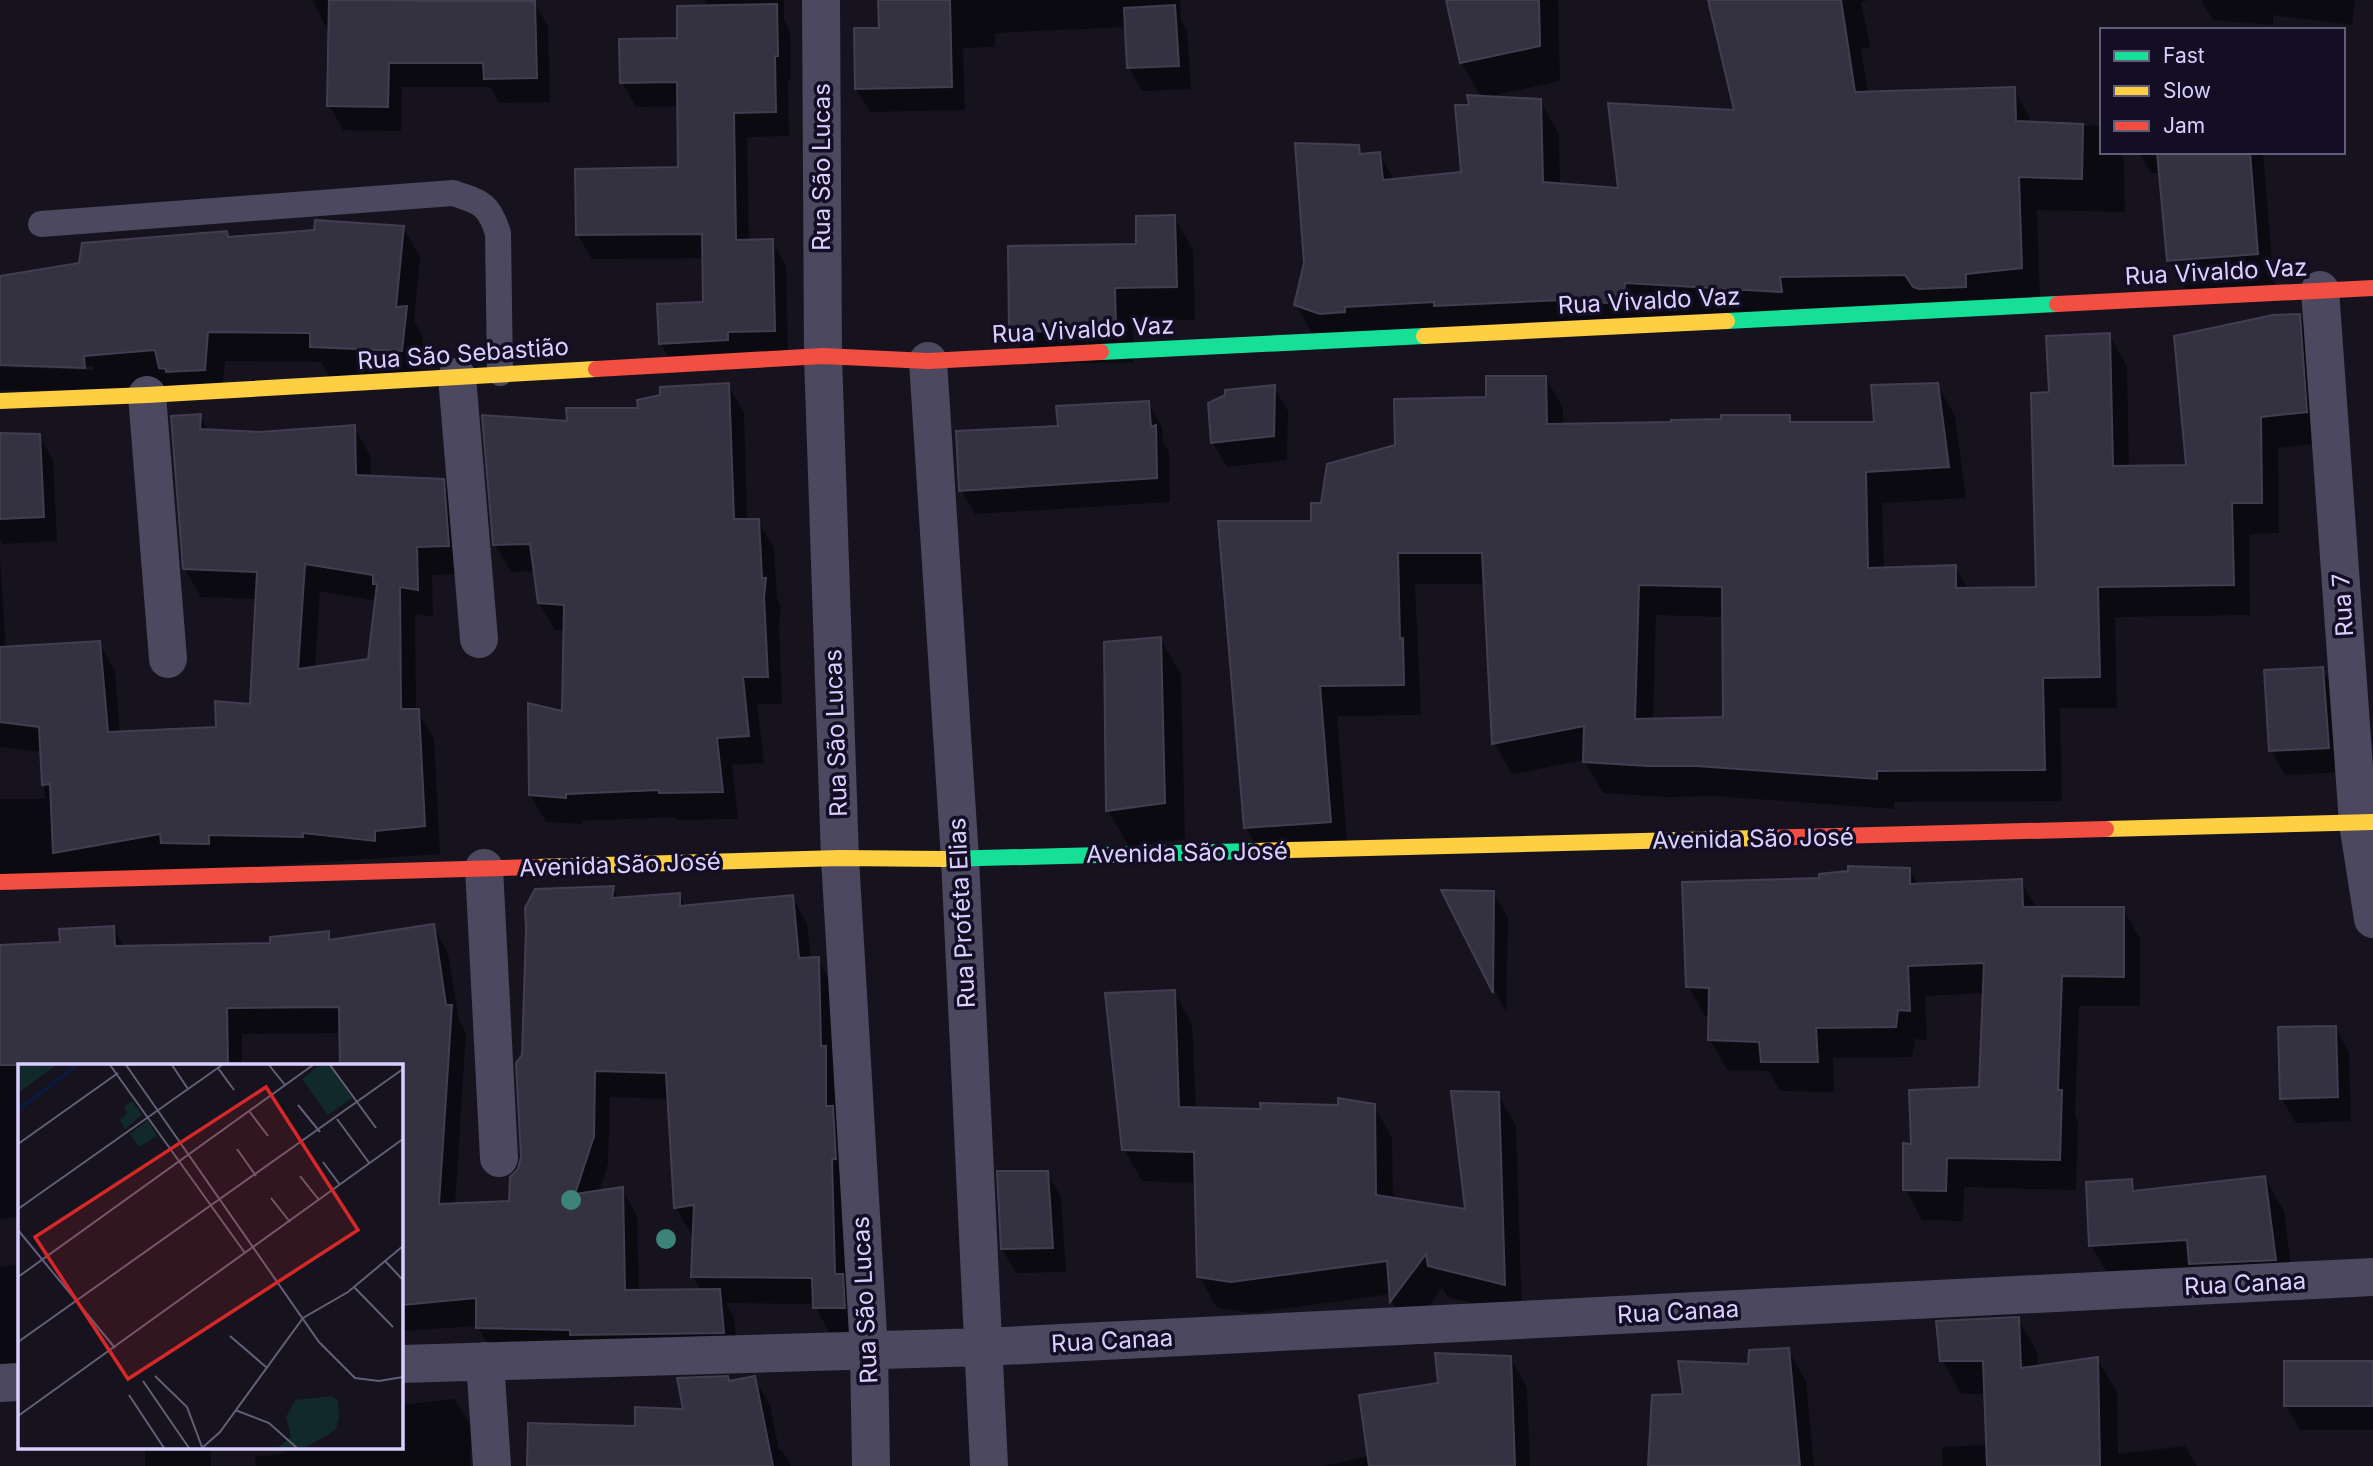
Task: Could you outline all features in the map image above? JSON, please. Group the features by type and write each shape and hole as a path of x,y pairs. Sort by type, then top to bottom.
{"street":[{"name":"Rua São Lucas","path":"821,0 824,356 840,859 869,1351 871,1466"},
{"name":"Rua Vivaldo Vaz","path":"928,361 2373,288"},
{"name":"Rua 7","path":"2320,290 2373,919"},
{"name":"Rua São Sebastião","path":"0,401 824,356 928,361"},
{"name":"Rua Profeta Elias","path":"928,361 960,859 989,1466"},
{"path":"457,377 479,639"},
{"path":"146,395 168,659"},
{"name":"Avenida São José","path":"0,882 2365,822"},
{"path":"484,868 499,1158"},
{"name":"Rua Canaa","path":"984,1347 2373,1277"},
{"path":"402,1364 984,1347"},
{"path":"485,1361 492,1466"},
{"path":"0,1383 18,1382"}],"lane":[{"path":"41,224 453,193 479,202 493,215 498,233 500,373"}],"building":[{"path":"329,0 535,1 537,78 484,79 483,63 389,63 388,107 327,106"},
{"path":"878,0 950,0 952,87 855,89 854,28 879,28"},
{"path":"1446,0 1539,0 1540,46 1460,63"},
{"path":"1708,0 1841,0 1855,92 2015,87 2016,121 2083,124 2082,179 2019,177 2022,268 1966,274 1966,287 1919,289 1913,287 1905,275 1780,277 1782,292 1625,283 1623,304 1563,300 1434,306 1434,302 1345,307 1345,312 1320,314 1294,305 1304,263 1295,143 1359,145 1360,154 1380,152 1383,180 1461,172 1455,105 1469,105 1467,95 1541,99 1543,182 1618,188 1608,103 1734,110"},
{"path":"777,4 776,112 734,113 736,240 773,239 775,331 728,332 728,340 659,344 657,304 703,302 702,234 576,235 575,169 678,167 677,82 620,83 619,39 677,38 677,6"},
{"path":"1175,5 1179,66 1127,68 1124,8"},
{"path":"2157,154 2250,154 2258,254 2167,261"},
{"path":"1175,215 1177,287 1115,288 1116,330 1009,332 1008,246 1136,244 1136,216"},
{"path":"315,220 404,226 396,307 407,306 402,351 310,347 310,333 208,332 205,370 166,372 166,369 159,368 155,350 84,356 85,368 0,365 0,276 79,263 82,243 227,231 228,237 314,230"},
{"path":"2300,314 2307,412 2261,417 2262,503 2232,503 2234,585 2098,587 2100,677 2043,678 2045,770 1877,771 1877,779 1696,766 1583,762 1584,726 1492,744 1482,553 1398,553 1404,685 1320,686 1331,822 1244,828 1218,521 1311,521 1311,503 1321,503 1327,464 1395,445 1394,399 1486,397 1486,376 1546,376 1547,424 1671,422 1721,419 1721,415 1790,415 1790,422 1874,422 1871,385 1938,383 1949,467 1866,472 1868,568 1956,565 1956,588 2036,587 2031,393 2049,392 2046,336 2110,333 2113,466 2186,465 2174,336 2273,315","holes":["1639,585 1722,587 1723,717 1635,719"]},
{"path":"729,383 734,519 759,519 762,578 766,578 764,597 768,677 743,677 749,736 717,738 723,792 659,793 659,790 566,794 566,798 529,795 528,703 562,711 564,605 538,603 530,544 493,545 482,415 567,421 566,408 638,408 637,400 660,395 660,387"},
{"path":"1275,385 1274,436 1211,443 1208,403 1225,395 1225,390"},
{"path":"1149,401 1151,427 1156,425 1157,478 959,491 956,431 1058,426 1056,406"},
{"path":"201,414 200,429 259,432 355,425 356,475 444,479 449,546 417,547 418,590 400,587 401,709 419,709 425,826 375,831 375,841 303,833 303,837 209,835 209,844 161,843 160,834 53,853 50,784 42,785 39,727 0,722 0,647 100,641 108,732 216,727 215,701 250,704 257,572 183,569 171,416","holes":["305,564 373,575 373,584 377,584 368,659 298,669"]},
{"path":"0,433 40,434 44,517 0,519"},
{"path":"1161,637 1165,803 1106,811 1104,642"},
{"path":"2323,667 2329,748 2269,751 2264,670"},
{"path":"1848,866 1910,868 1910,884 2022,879 2023,907 2124,907 2124,977 2062,976 2058,1090 2062,1090 2060,1160 1947,1158 1946,1191 1903,1190 1903,1143 1911,1144 1909,1090 1979,1087 1984,963 1908,966 1910,1011 1898,1010 1896,1027 1816,1028 1818,1062 1761,1062 1759,1042 1708,1040 1709,988 1686,987 1682,882 1819,878 1819,874 1848,871"},
{"path":"614,886 612,898 680,893 680,906 793,895 799,958 819,957 821,1046 826,1046 826,1106 833,1106 836,1159 832,1159 835,1274 843,1274 845,1308 813,1308 812,1278 691,1277 694,1205 674,1208 666,1073 595,1071 594,1136 575,1194 623,1187 625,1290 720,1289 724,1333 570,1335 570,1330 476,1328 476,1298 403,1305 402,1064 340,1064 339,1007 227,1008 228,1064 0,1065 0,945 60,942 59,929 114,926 115,946 270,943 270,937 329,931 329,940 434,924 446,1005 452,1005 439,1204 509,1201 510,1177 518,1169 521,1157 516,1063 522,1055 525,908 535,889"},
{"path":"1441,890 1494,891 1493,993"},
{"path":"1175,990 1179,1107 1261,1109 1260,1103 1338,1105 1338,1098 1375,1104 1376,1195 1465,1209 1451,1091 1499,1092 1505,1285 1428,1266 1426,1254 1390,1302 1387,1261 1231,1282 1197,1277 1194,1152 1122,1150 1105,993"},
{"path":"2336,1026 2338,1097 2280,1099 2278,1027"},
{"path":"997,1171 1048,1171 1053,1248 1001,1249"},
{"path":"2265,1176 2276,1260 2189,1264 2187,1240 2089,1246 2086,1182 2132,1179 2133,1191"},
{"path":"2019,1317 2021,1368 2098,1357 2100,1466 1987,1466 1983,1361 1940,1361 1936,1321"},
{"path":"1789,1348 1800,1466 1648,1466 1652,1395 1683,1394 1678,1361 1748,1364 1749,1350"},
{"path":"1435,1353 1511,1356 1515,1466 1369,1466 1359,1395 1438,1383"},
{"path":"2284,1361 2373,1361 2373,1406 2284,1406"},
{"path":"728,1376 729,1381 755,1376 773,1466 527,1466 528,1423 635,1426 635,1407 683,1409 677,1378"}],"traffic: fast":[{"path":"1727,321 2057,304"},
{"path":"1101,352 1424,336"},
{"path":"944,859 1253,851"}],"traffic: slow":[{"path":"1424,336 1727,321"},
{"path":"0,401 596,369"},
{"path":"2106,829 2373,822"},
{"path":"1253,851 1759,838"},
{"path":"536,867 840,858 944,859"}],"traffic: jam":[{"path":"2057,304 2373,288"},
{"path":"596,369 823,356 928,361 1101,352"},
{"path":"1759,838 2106,829"},
{"path":"0,882 536,867"}]}
